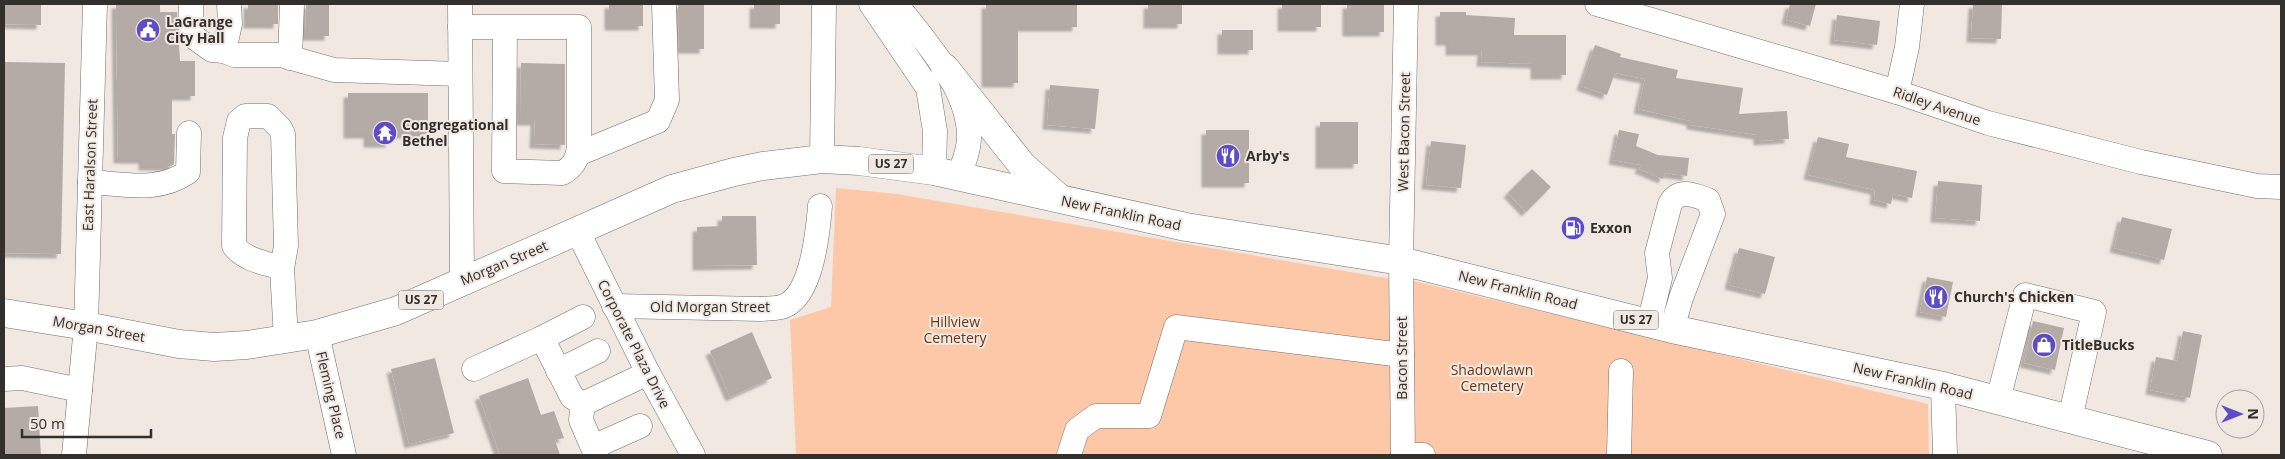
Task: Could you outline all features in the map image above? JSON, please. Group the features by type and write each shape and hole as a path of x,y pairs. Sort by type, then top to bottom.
{"highway":[{"path":"945,68 1022,165 1061,200"},
{"name":"New Franklin Road","path":"822,159 895,164 947,173 1186,227 1402,261 1660,327 1943,386 2208,455"},
{"name":"Morgan Street","path":"4,313 86,326 179,344 214,347 247,345 317,334 396,311 672,189 763,166 822,159"}],"street":[{"name":"East Haralson Street","path":"74,455 86,326 95,4"},
{"path":"191,4 191,35 212,50 224,51 234,55 281,55 334,70 460,74"},
{"path":"224,51 230,24 230,4"},
{"path":"290,58 292,4"},
{"path":"460,4 462,281"},
{"path":"578,154 658,121 663,113 667,100 664,4"},
{"path":"822,159 824,4"},
{"path":"870,4 910,59 928,88 935,131 947,173"},
{"path":"896,4 945,68 968,116 970,138 947,173"},
{"name":"West Bacon Street","path":"1402,261 1406,4"},
{"name":"Ridley Avenue","path":"1597,4 1897,92 1988,123 2132,160 2257,186 2281,187"},
{"path":"1897,92 1907,47 1912,4"},
{"path":"460,27 505,27 579,27 578,154 570,169 562,173 504,171 505,27"},
{"path":"282,268 252,259 239,253 234,246 235,138 238,121 245,116 268,116 280,128 283,134 286,246 282,268 286,339"},
{"path":"90,182 153,186 175,181 188,172 189,134"},
{"path":"1679,194 1708,200 1713,214 1681,298 1660,327 1660,278 1657,253 1670,204 1679,194"},
{"name":"Old Morgan Street","path":"614,306 761,309 785,306 800,292 807,277 815,251 820,206"},
{"name":"Corporate Plaza Drive","path":"578,232 648,373 693,455"},
{"name":"Bacon Street","path":"1402,261 1403,455"},
{"path":"1998,400 2025,295 2094,312 2070,419"},
{"path":"474,369 583,317"},
{"path":"1069,455 1077,430 1096,416 1149,416 1176,327 1402,355"},
{"name":"Fleming Place","path":"317,334 344,455"},
{"path":"542,338 572,397 583,404"},
{"path":"558,371 598,351"},
{"path":"1619,455 1620,371"},
{"path":"583,404 648,373"},
{"path":"4,379 22,378 80,390"},
{"path":"1943,386 1945,455"},
{"path":"583,404 581,420 595,451 640,426"},
{"path":"1403,455 1423,455"}],"green space":[{"name":"Hillview Cemetery","path":"836,188 897,194 1391,279 1391,455 796,455 790,320 831,307"},
{"name":"Shadowlawn Cemetery","path":"1414,281 1928,404 1929,455 1413,455"}],"building":[{"path":"4,4 41,4 41,25 4,24"},
{"path":"116,4 160,4 160,12 177,12 180,61 195,61 195,96 172,96 172,134 175,134 174,164 171,166 143,166 143,159 118,159"},
{"path":"248,4 278,4 278,24 248,24"},
{"path":"306,4 329,4 329,36 305,36"},
{"path":"609,4 643,4 643,26 609,26"},
{"path":"678,4 704,4 704,49 679,49"},
{"path":"754,4 780,4 780,24 754,24"},
{"path":"986,4 1077,4 1077,27 1018,27 1018,83 986,83"},
{"path":"1148,4 1182,4 1182,24 1148,24"},
{"path":"1282,4 1321,4 1321,27 1282,27"},
{"path":"1347,4 1384,4 1384,32 1347,32"},
{"path":"1790,4 1816,4 1810,26 1786,20"},
{"path":"1973,4 2002,4 2001,39 1971,38"},
{"path":"1440,12 1466,12 1466,15 1515,18 1514,35 1566,35 1566,75 1535,75 1535,64 1481,62 1482,51 1450,51 1450,41 1440,41"},
{"path":"1837,15 1880,21 1877,45 1834,40"},
{"path":"1222,30 1253,30 1253,50 1222,50"},
{"path":"1595,45 1621,54 1620,57 1678,70 1676,78 1743,88 1739,114 1787,111 1789,139 1758,141 1758,135 1691,125 1691,121 1638,109 1645,79 1615,73 1607,95 1581,86"},
{"path":"4,62 65,63 61,254 4,253"},
{"path":"521,63 565,64 565,145 534,144 535,121 520,121"},
{"path":"1050,85 1099,89 1095,129 1047,125"},
{"path":"348,93 428,93 428,134 390,134 390,143 368,143 368,134 348,134"},
{"path":"1320,122 1358,122 1358,164 1320,164"},
{"name":"Arby's","path":"1206,130 1249,130 1249,183 1206,183"},
{"path":"1619,130 1639,134 1636,146 1658,155 1689,158 1687,176 1665,173 1663,179 1639,169 1641,165 1613,160"},
{"path":"1818,137 1849,144 1846,157 1917,171 1912,198 1893,194 1891,204 1874,200 1875,190 1808,175"},
{"path":"1431,141 1466,145 1461,188 1426,185"},
{"path":"1532,169 1551,187 1526,212 1508,193"},
{"path":"1938,181 1982,185 1980,221 1935,218"},
{"path":"722,216 756,216 757,265 697,266 697,227 722,226"},
{"path":"2122,217 2172,229 2164,260 2114,248"},
{"path":"1739,248 1775,257 1765,294 1729,285"},
{"name":"Church's Chicken","path":"1927,277 1953,282 1946,317 1920,312"},
{"name":"TitleBucks","path":"2033,321 2064,328 2055,370 2024,363"},
{"path":"2183,331 2202,335 2190,398 2150,390 2156,357 2177,361"},
{"path":"752,332 772,378 730,397 710,351"},
{"path":"435,358 454,433 409,444 391,369"},
{"path":"528,378 541,415 554,411 564,438 555,440 560,455 500,455 479,396"},
{"path":"38,406 41,455 4,455 4,408"}],"place":[{"name":"LaGrange City Hall","path":"148,30"},
{"name":"Congregational Bethel","path":"385,133"},
{"name":"Arby's","path":"1228,156"},
{"name":"Exxon","path":"1573,228"},
{"name":"Church's Chicken","path":"1936,297"},
{"name":"TitleBucks","path":"2044,345"}]}
